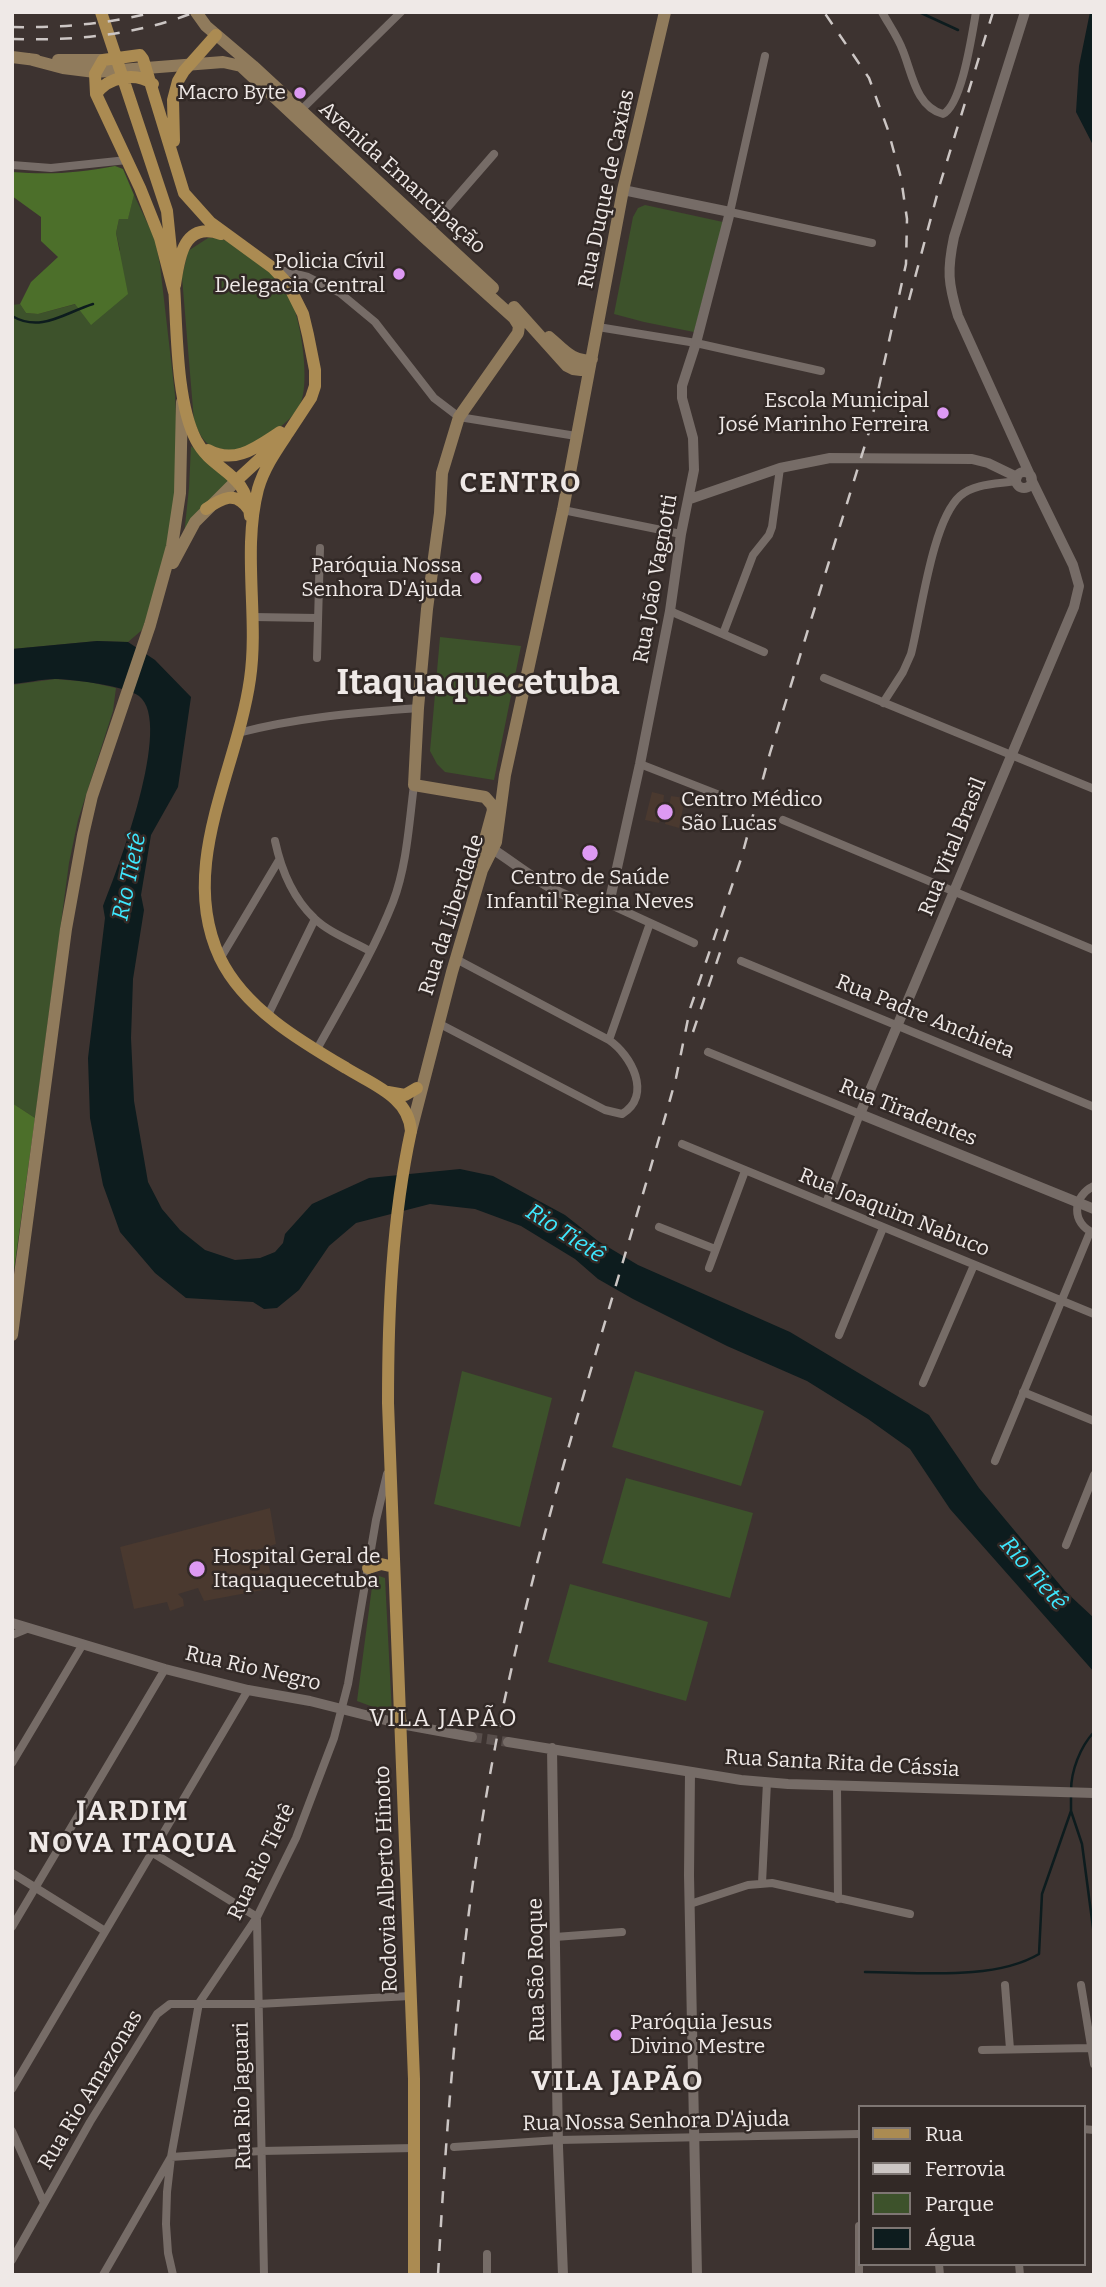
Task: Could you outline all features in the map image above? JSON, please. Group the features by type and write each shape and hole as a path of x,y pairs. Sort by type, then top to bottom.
{"main road":[{"name":"Avenida Emancipação","path":"196,12 216,35 247,60 297,114"},
{"name":"Rua Duque de Caxias","path":"563,510 623,190 665,12"},
{"path":"12,1335 66,929 83,835 92,796 162,586 172,546 180,493 182,384 167,211 102,14"},
{"path":"174,155 175,91 184,71 216,35"},
{"path":"12,57 190,64"},
{"path":"29,59 63,68 96,72 143,61"},
{"path":"103,60 93,81 96,94 160,238 174,292"},
{"path":"143,61 153,84 184,193 196,208 228,237 272,268 288,284 309,335 315,386 302,416 274,454 261,480 252,538"},
{"name":"Avenida Emancipação","path":"190,64 230,62 248,71 426,233 514,318 519,326 518,333"},
{"path":"96,94 105,83 112,80 138,77 153,84"},
{"path":"174,292 180,252 190,238 205,232 228,237"},
{"name":"Avenida Emancipação","path":"426,233 531,323 556,355 573,369 581,370"},
{"path":"531,323 578,360 592,359"},
{"path":"482,870 484,843 492,805 485,797 414,785 418,708 442,473 458,417 518,333 530,333 556,355"},
{"path":"587,386 581,370 592,359"},
{"path":"182,384 196,441 245,492 252,538 250,682 205,858 206,906 220,959 240,988 268,1015 316,1051 385,1091 407,1113"},
{"path":"196,441 221,456 242,454 276,435 302,416"},
{"path":"162,586 189,532 206,509 288,433"},
{"path":"206,509 220,499 233,497 243,502 249,510"},
{"name":"Rua da Liberdade","path":"411,1131 438,1023 482,870 494,850 505,775 563,510"},
{"path":"485,797 497,789 505,775"},
{"path":"491,817 493,823 490,841 494,850"},
{"name":"Rua da Liberdade","path":"407,1113 431,1051"},
{"path":"385,1091 405,1095 417,1088"},
{"name":"Rodovia Alberto Hinoto","path":"407,1113 411,1131 397,1230 389,1323 388,1402 415,2148 414,2275"},
{"name":"Rodovia Alberto Hinoto","path":"407,1113 407,1151"},
{"path":"368,1568 381,1563 394,1567"}],"street":[{"path":"297,114 401,12"},
{"path":"882,12 904,52 913,84 932,109 943,114 951,107 957,92 976,12"},
{"name":"Rua Vital Brasil","path":"826,1203 860,1115 1074,607 1079,586 1073,565 1045,505 1023,479 1019,451 958,316 950,290 948,265 954,237 1026,12"},
{"path":"730,212 765,55"},
{"path":"426,233 494,154"},
{"path":"12,165 51,169 127,160"},
{"path":"623,190 872,243"},
{"name":"Rua João Vagnotti","path":"609,904 640,764 670,611 681,534 690,499 695,454 682,386 730,212"},
{"path":"272,268 308,277 340,293 375,323 434,398 458,417 576,436"},
{"path":"598,327 696,343 821,371"},
{"path":"690,499 780,468 831,458 972,459 988,463 1023,479"},
{"path":"723,634 752,555 769,536 780,468"},
{"path":"883,703 911,654 940,529 950,509 960,495 975,488 1023,479"},
{"path":"563,510 681,534"},
{"path":"317,658 320,548"},
{"path":"670,611 764,652"},
{"path":"253,617 317,618"},
{"path":"824,678 1094,789"},
{"path":"238,733 273,723 316,716 418,708"},
{"path":"640,764 722,796"},
{"path":"316,1051 370,951 398,885 414,785"},
{"path":"783,820 1094,950"},
{"path":"275,841 279,860 292,890 315,919 370,951"},
{"path":"494,850 572,899 592,905 609,904 694,943"},
{"path":"220,959 279,860"},
{"path":"268,1015 315,919"},
{"path":"609,1040 650,923"},
{"path":"438,1023 617,1114 622,1114 631,1107 637,1088 636,1077 626,1054 609,1040 456,959"},
{"name":"Rua Padre Anchieta","path":"741,961 1094,1107"},
{"name":"Rua Tiradentes","path":"708,1052 1094,1209"},
{"name":"Rua Joaquim Nabuco","path":"682,1144 1094,1314"},
{"path":"709,1268 745,1171"},
{"path":"995,1461 1092,1233 1080,1222 1077,1203 1083,1194 1094,1186"},
{"path":"659,1227 715,1249"},
{"path":"839,1335 883,1228"},
{"path":"923,1384 974,1265"},
{"path":"1023,1392 1094,1421"},
{"name":"Rua Rio Tietê","path":"173,2275 166,2224 171,2157 199,2003 257,1917 308,1807 334,1738 391,1456"},
{"path":"1066,1545 1094,1475"},
{"name":"Rua Rio Negro","path":"12,1623 165,1669 248,1690 472,1737"},
{"path":"12,1635 29,1628"},
{"path":"12,1763 83,1644"},
{"path":"12,1927 165,1669"},
{"path":"12,2089 248,1690"},
{"name":"Rua Santa Rita de Cássia","path":"508,1742 767,1782 837,1787 1094,1793"},
{"name":"Rua São Roque","path":"552,1748 558,2140 563,2275"},
{"path":"690,1772 697,2275"},
{"path":"762,1883 767,1782"},
{"path":"837,1787 838,1899"},
{"path":"153,1853 257,1917"},
{"path":"12,1873 106,1931"},
{"path":"690,1904 748,1885 772,1883 910,1914"},
{"name":"Rua Rio Jaguari","path":"257,1917 264,2275"},
{"path":"555,1937 622,1932"},
{"path":"1005,1985 1010,2049"},
{"path":"1081,1985 1094,2064"},
{"name":"Rua Rio Amazonas","path":"12,2260 157,2014 170,2004 258,2004 410,1996"},
{"path":"982,2050 1092,2048"},
{"path":"12,2131 44,2203"},
{"name":"Rua Nossa Senhora D'Ajuda","path":"454,2147 558,2140 858,2134"},
{"path":"103,2275 171,2157 261,2151 415,2148"},
{"path":"486,2254 487,2275"}],"shaded area":[{"name":"Centro Médico São Lucas","path":"652,792 664,795 663,805 669,807 671,796 685,798 679,828 665,824 666,818 661,816 659,823 645,820"},
{"name":"Hospital Geral de Itaquaquecetuba","path":"270,1508 276,1544 258,1550 266,1555 273,1583 268,1589 204,1601 198,1588 178,1594 183,1599 184,1606 170,1611 167,1602 134,1609 120,1547"}],"green space":[{"path":"115,166 123,169 134,195 128,219 119,219 116,233 128,294 91,325 75,304 38,314 26,313 20,304 31,282 58,257 41,241 41,217 12,196 12,172 64,173"},
{"path":"134,195 155,239 175,395 177,436 174,508 160,579 142,630 128,642 97,641 12,649 12,305 20,304 26,313 38,314 76,304 120,250 116,233 119,219 128,218"},
{"path":"645,205 723,222 694,332 614,314 633,217 638,208"},
{"path":"208,238 229,242 281,281 293,305 302,341 305,378 300,405 280,427 236,452 209,444 201,436 194,421 182,277 188,251"},
{"path":"191,446 234,479 184,535 189,488"},
{"path":"440,637 521,646 494,780 445,772 430,751"},
{"path":"55,679 116,688 113,711 78,820 69,863 35,1118 12,1103 12,685"},
{"path":"12,1103 35,1118 12,1285"},
{"path":"462,1371 552,1398 520,1527 434,1504"},
{"path":"635,1371 764,1411 741,1486 612,1447"},
{"path":"626,1478 753,1513 730,1598 602,1563"},
{"path":"379,1576 385,1578 392,1714 357,1701 373,1579"},
{"path":"570,1584 708,1622 686,1701 548,1662"}],"water":[{"path":"1090,12 1094,12 1094,147 1076,112 1079,66"},
{"name":"Rio Tietê","path":"97,641 128,642 155,660 191,697 178,787 151,835 141,895 144,910 133,979 131,1038 134,1101 148,1182 162,1209 180,1230 205,1250 235,1260 260,1258 275,1252 283,1243 285,1234 312,1204 369,1178 460,1169 493,1176 565,1215 598,1241 638,1265 790,1332 929,1415 979,1488 1065,1591 1094,1618 1094,1672 950,1509 910,1449 807,1381 727,1346 633,1299 598,1279 575,1259 521,1226 475,1209 430,1204 356,1223 329,1246 299,1290 277,1308 264,1309 253,1302 186,1298 155,1273 120,1232 103,1185 90,1118 88,1058 105,918 103,906 130,831 147,765 150,735 148,711 139,696 111,686 55,679 12,684 12,649"}],"waterway":[{"path":"919,12 958,30"},
{"path":"12,316 33,323 43,322 93,304"},
{"path":"1071,1791 1077,1760 1094,1732"},
{"path":"1071,1797 1071,1811 1082,1844 1094,1935"},
{"path":"865,1972 978,1972 1021,1963 1039,1954 1042,1894 1071,1811"}],"tunnel":[{"path":"472,1737 508,1742"}],"railway":[{"path":"12,27 84,24 154,12"},
{"path":"12,39 105,35 151,26 195,12"},
{"path":"438,2275 461,1980 480,1834 507,1689 565,1458 676,1078 690,1009 741,859 770,753 869,432 906,264 907,219 901,178 888,130 869,78 824,12"},
{"path":"909,300 940,184 993,12"},
{"path":"693,1032 728,929"}],"place":[{"name":"Macro Byte","path":"300,93"},
{"name":"Policia Cívil Delegacia Central","path":"399,274"},
{"name":"Escola Municipal José Marinho Ferreira","path":"943,413"},
{"name":"Paróquia Nossa Senhora D'Ajuda","path":"476,578"},
{"name":"Centro Médico São Lucas","path":"665,812"},
{"name":"Centro de Saúde Infantil Regina Neves","path":"590,853"},
{"name":"Hospital Geral de Itaquaquecetuba","path":"197,1569"},
{"name":"Paróquia Jesus Divino Mestre","path":"616,2035"}],"district":[{"name":"CENTRO","path":"521,484"},
{"name":"Itaquaquecetuba","path":"478,684"},
{"name":"VILA JAPÃO","path":"444,1719"},
{"name":"JARDIM NOVA ITAQUA","path":"133,1828"},
{"name":"VILA JAPÃO","path":"618,2082"}]}
